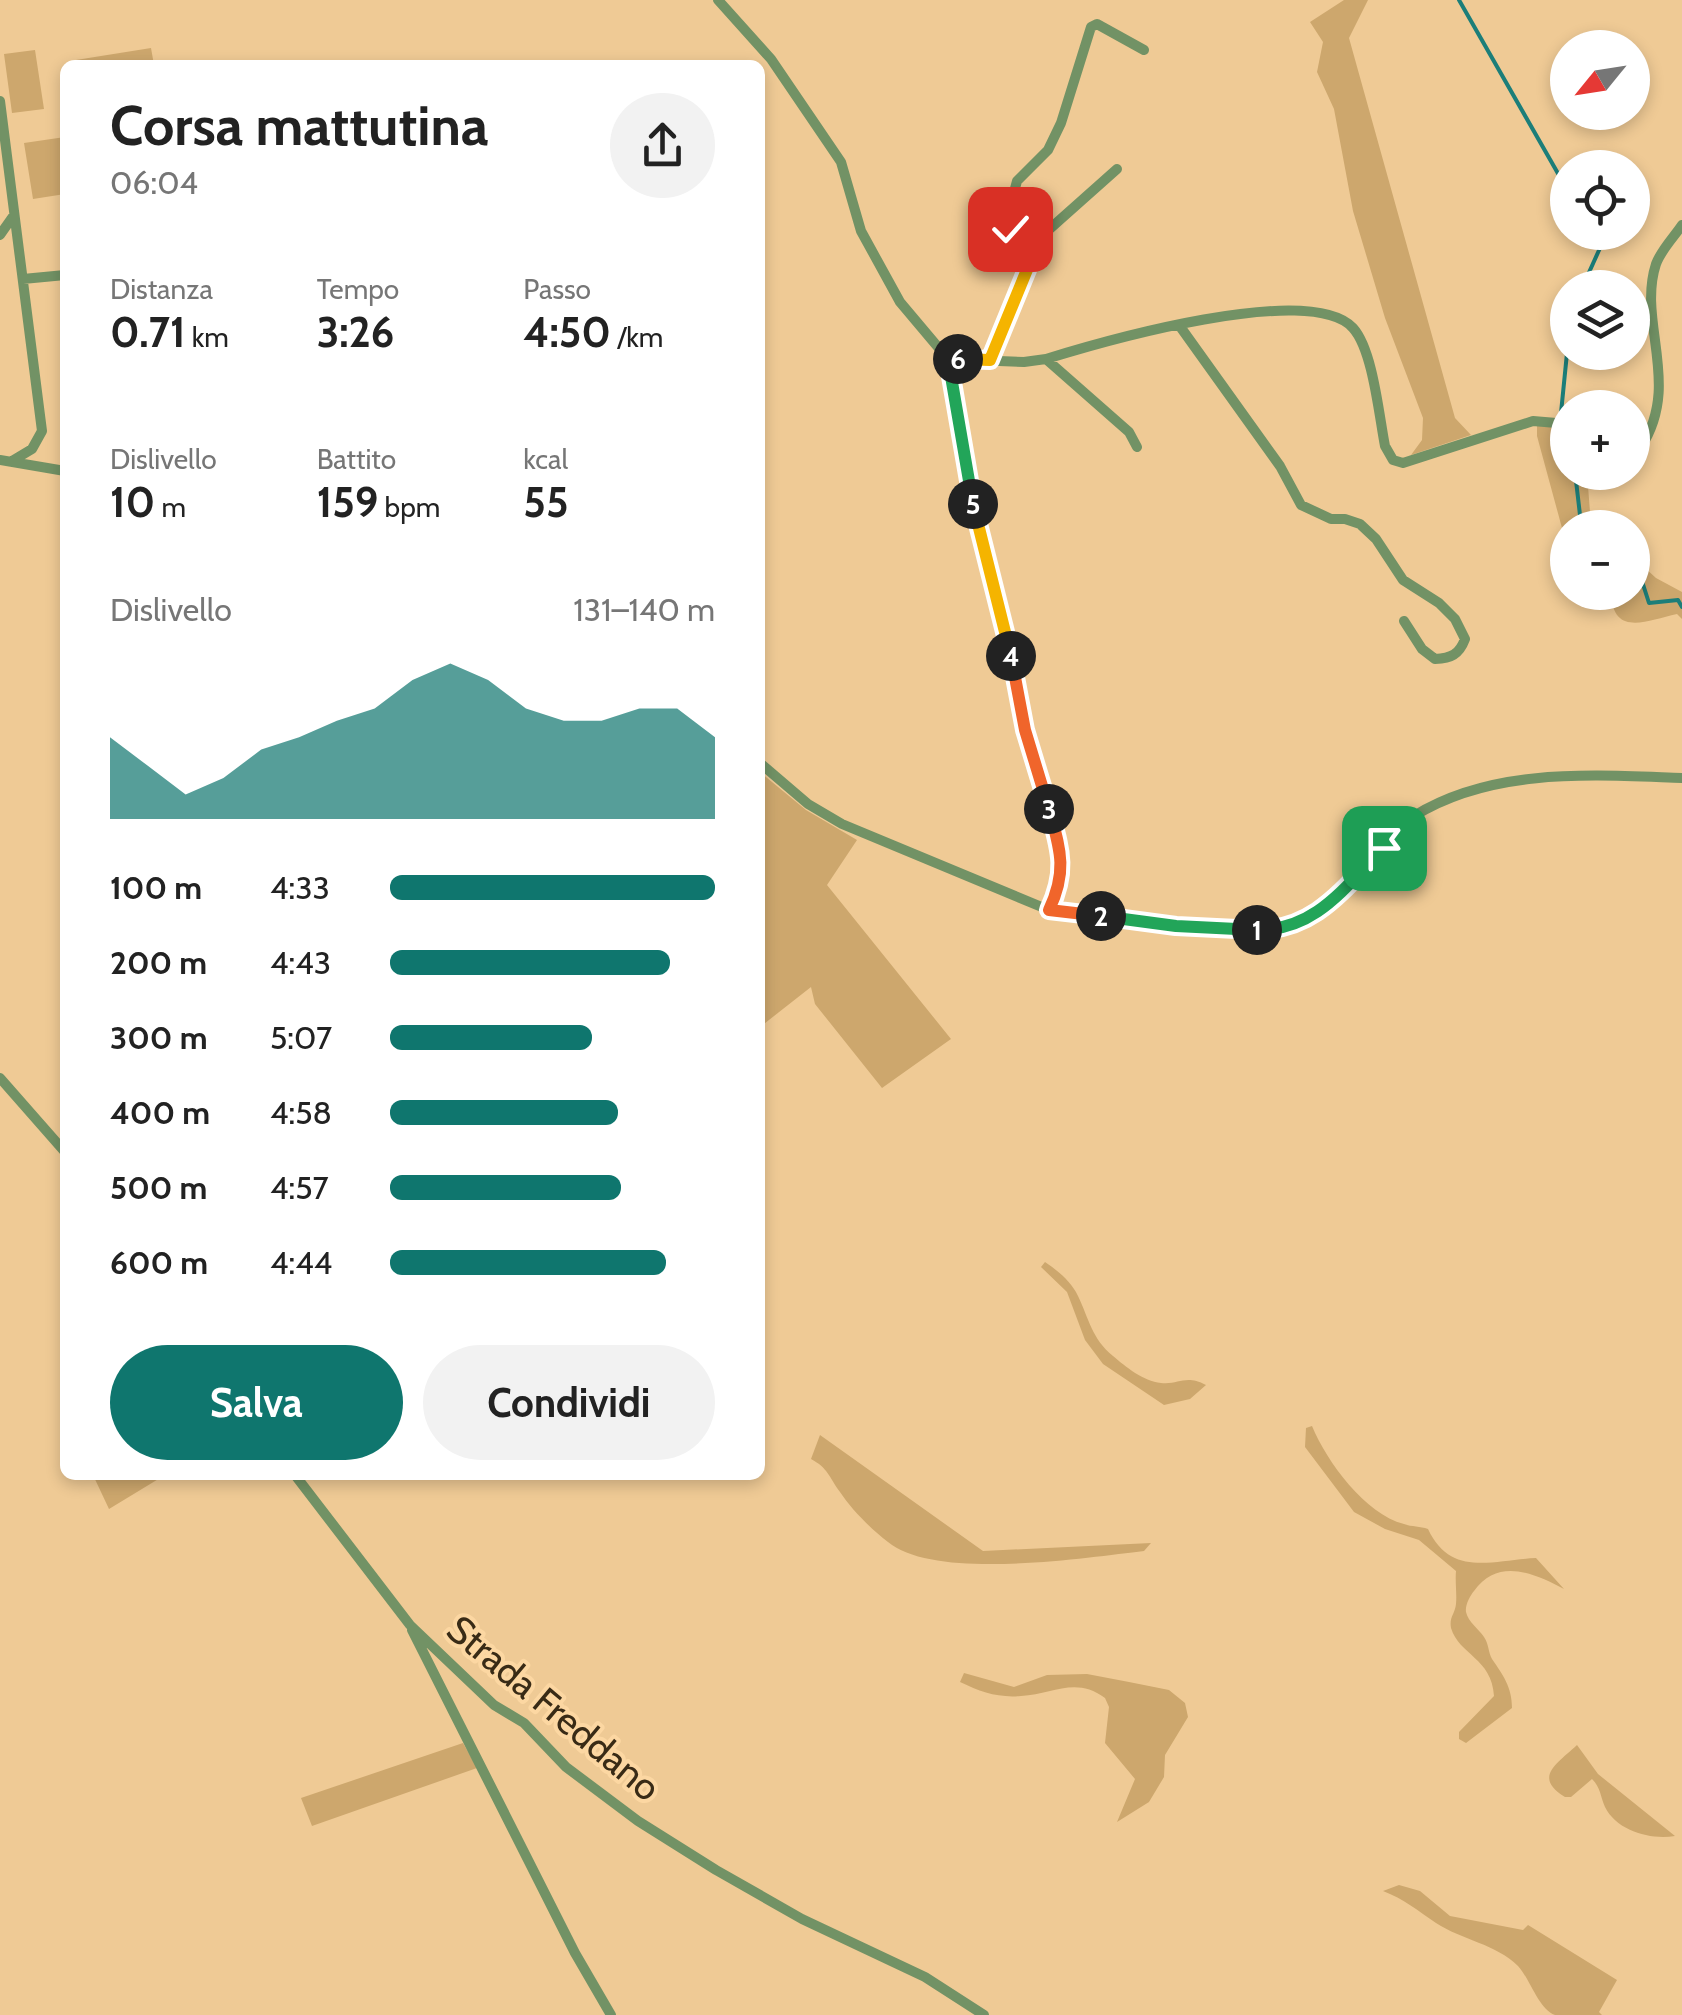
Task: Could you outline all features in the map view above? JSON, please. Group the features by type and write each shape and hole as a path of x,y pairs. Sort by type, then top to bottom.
{"street":[{"path":"718,0 771,58 840,162 861,231 900,302 948,359 974,512 1007,635 1025,730 1062,857 1060,882 1049,910"},
{"path":"990,360 1031,260 1006,222 1010,206 1018,181 1048,150 1062,124 1091,28 1097,24 1144,50"},
{"path":"0,101 42,431 32,448 6,460"},
{"path":"1026,250 1117,169"},
{"path":"0,235 15,214"},
{"path":"1650,433 1660,398 1653,298 1656,265 1682,224"},
{"path":"23,279 60,275"},
{"path":"948,359 1046,359 1230,314 1282,311 1332,316 1352,328 1366,356 1385,446 1393,460 1403,463 1533,421 1550,422"},
{"path":"1179,325 1280,466 1301,505 1331,519 1360,524 1402,580 1439,602 1455,619 1465,639 1450,658 1435,659 1422,649 1404,621"},
{"path":"1046,359 1129,432 1137,447"},
{"path":"6,460 60,470"},
{"path":"765,767 808,804 842,824 1049,910 1176,926 1263,930 1286,927 1316,915 1414,816 1432,805 1494,783 1566,776 1682,778"},
{"path":"0,1078 60,1146"},
{"name":"Strada Freddano","path":"298,1480 410,1625 494,1705 524,1723 566,1766 638,1821 802,1919 925,1977 984,2015"},
{"path":"410,1625 575,1952 611,2015"}],"shaded area":[{"path":"1344,0 1368,0 1349,38 1455,418 1471,435 1411,455 1422,440 1423,418 1385,318 1353,211 1334,109 1317,72 1323,42 1310,22"},
{"path":"151,48 153,60 76,60"},
{"path":"35,50 44,109 12,113 4,54"},
{"path":"60,138 60,195 33,199 24,143"},
{"path":"1537,423 1550,424 1550,484"},
{"path":"1552,490 1588,490 1590,510 1557,510"},
{"path":"1650,573 1682,592 1682,619 1677,614 1633,623 1615,610 1650,610"},
{"path":"765,776 806,810 857,840 827,885 951,1039 882,1088 815,1004 811,987 765,1023"},
{"path":"1045,1262 1072,1286 1100,1343 1123,1365 1154,1382 1193,1380 1206,1385 1190,1399 1164,1405 1103,1364 1085,1340 1067,1292 1041,1267"},
{"path":"1312,1426 1337,1470 1375,1510 1404,1524 1428,1529 1437,1544 1461,1560 1489,1563 1536,1558 1564,1589 1529,1574 1505,1571 1484,1580 1471,1595 1467,1616 1486,1640 1506,1682 1512,1708 1466,1743 1459,1739 1459,1732 1494,1696 1488,1673 1461,1645 1451,1628 1456,1571 1419,1540 1385,1529 1354,1512 1305,1447 1306,1428"},
{"path":"820,1435 983,1551 1151,1543 1144,1551 1011,1564 939,1561 910,1554 869,1525 825,1469 811,1459"},
{"path":"95,1480 157,1480 109,1509"},
{"path":"964,1673 1014,1687 1047,1675 1087,1674 1129,1682 1169,1690 1185,1703 1188,1717 1165,1755 1164,1777 1149,1802 1117,1822 1135,1779 1105,1743 1109,1707 1105,1698 1074,1687 1021,1696 997,1695 960,1682"},
{"path":"463,1743 477,1768 312,1826 301,1798"},
{"path":"1577,1745 1598,1774 1675,1836 1645,1835 1617,1822 1592,1779 1571,1797 1555,1790 1549,1777 1552,1770"},
{"path":"1399,1885 1420,1891 1450,1916 1523,1930 1528,1925 1617,1980 1599,2012 1602,2015 1549,2012 1509,1959 1446,1929 1383,1891"}],"waterway":[{"path":"1459,0 1550,159"},
{"path":"1590,270 1599,250"},
{"path":"1563,390 1565,370"},
{"path":"1577,490 1579,510"},
{"path":"1650,603 1678,600 1682,607"}],"route":[{"path":"1010,229 1031,260 990,360 948,359 974,512 1007,635 1025,730 1062,857 1060,882 1049,910 1176,926 1263,930 1286,927 1316,915 1384,848"}]}
